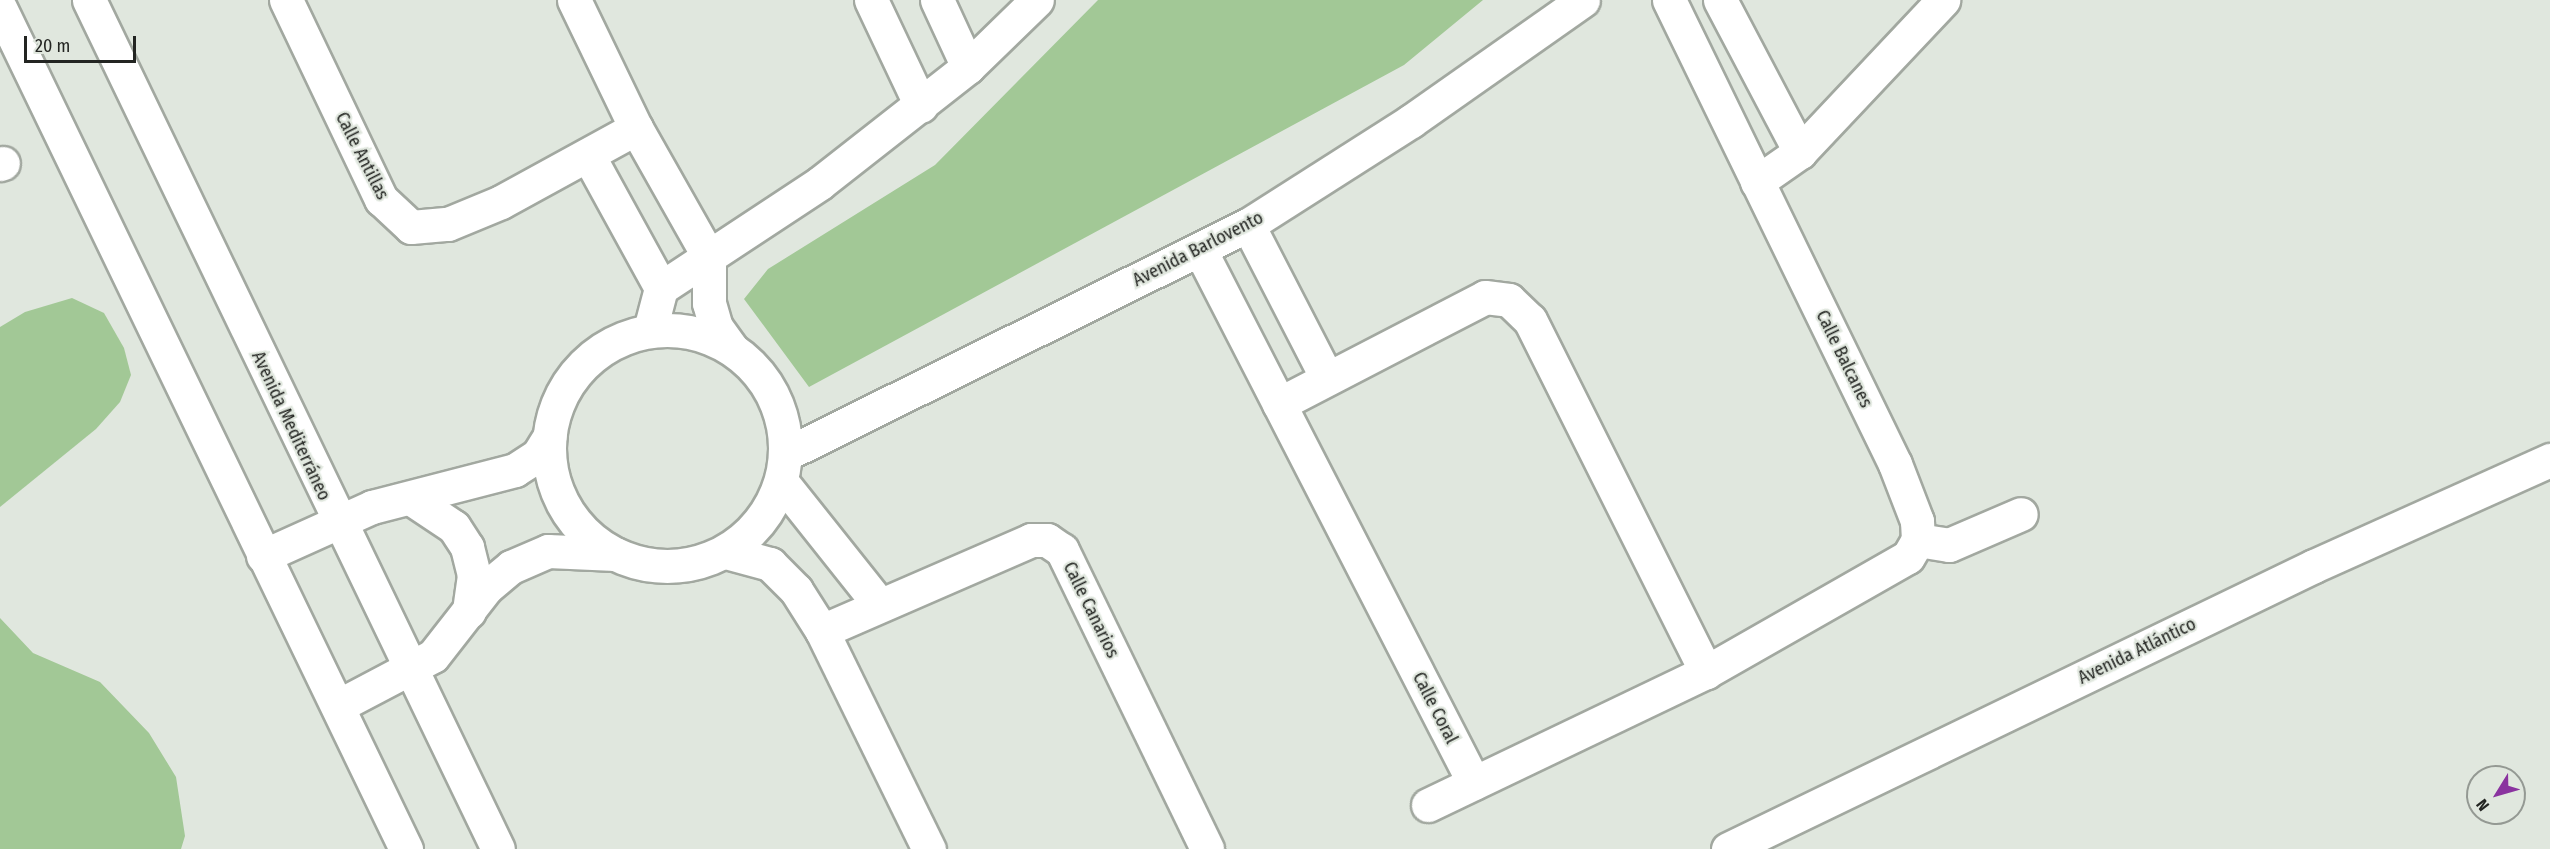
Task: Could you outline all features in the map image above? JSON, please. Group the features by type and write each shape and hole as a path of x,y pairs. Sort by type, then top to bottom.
{"street":[{"name":"Avenida Mediterráneo","path":"89,0 337,522 498,849"},
{"name":"Calle Antillas","path":"286,0 381,199 411,227 448,224 588,155 636,128"},
{"path":"338,706 412,671 433,656 469,612 511,567 548,551 615,554 668,566 726,552 761,521 783,468 783,421 772,393 716,327 709,303 709,257 636,128 574,0"},
{"path":"870,0 921,106"},
{"path":"937,0 968,67"},
{"path":"650,330 661,288 820,183 921,106 968,67 1037,0"},
{"name":"Avenida Barlovento","path":"783,468 1248,225 1411,121 1583,0"},
{"name":"Calle Balcanes","path":"1669,0 1895,464 1917,521 1918,540"},
{"path":"1720,0 1800,152"},
{"path":"1757,182 1800,152 1943,0"},
{"path":"0,8 406,849"},
{"path":"588,155 661,288"},
{"path":"1248,225 1327,378"},
{"name":"Calle Coral","path":"1200,250 1474,783"},
{"path":"1279,404 1485,297 1509,300 1530,320 1706,672"},
{"path":"615,554 566,509 553,479 550,436 554,412 580,367 624,337 650,330 705,335 732,348"},
{"path":"263,556 337,522 515,470 538,455 550,436"},
{"name":"Avenida Atlántico","path":"1728,849 2314,566 2550,459"},
{"path":"783,468 879,604"},
{"path":"412,499 454,527 467,547 474,575 469,612"},
{"path":"1428,805 1706,672 1908,557 1918,540 1949,545 2021,514"},
{"name":"Calle Canarios","path":"822,631 879,604 1030,540 1047,540 1062,550 1207,849"},
{"path":"726,552 771,564 796,590 822,631 929,849"}],"green space":[{"path":"1098,0 1483,0 1404,65 809,387 744,299 768,269 935,165"},
{"path":"72,298 104,313 124,348 131,375 120,402 96,429 0,507 0,327 25,312"},
{"path":"0,618 33,653 100,682 149,733 176,777 185,836 181,849 0,849"}]}
